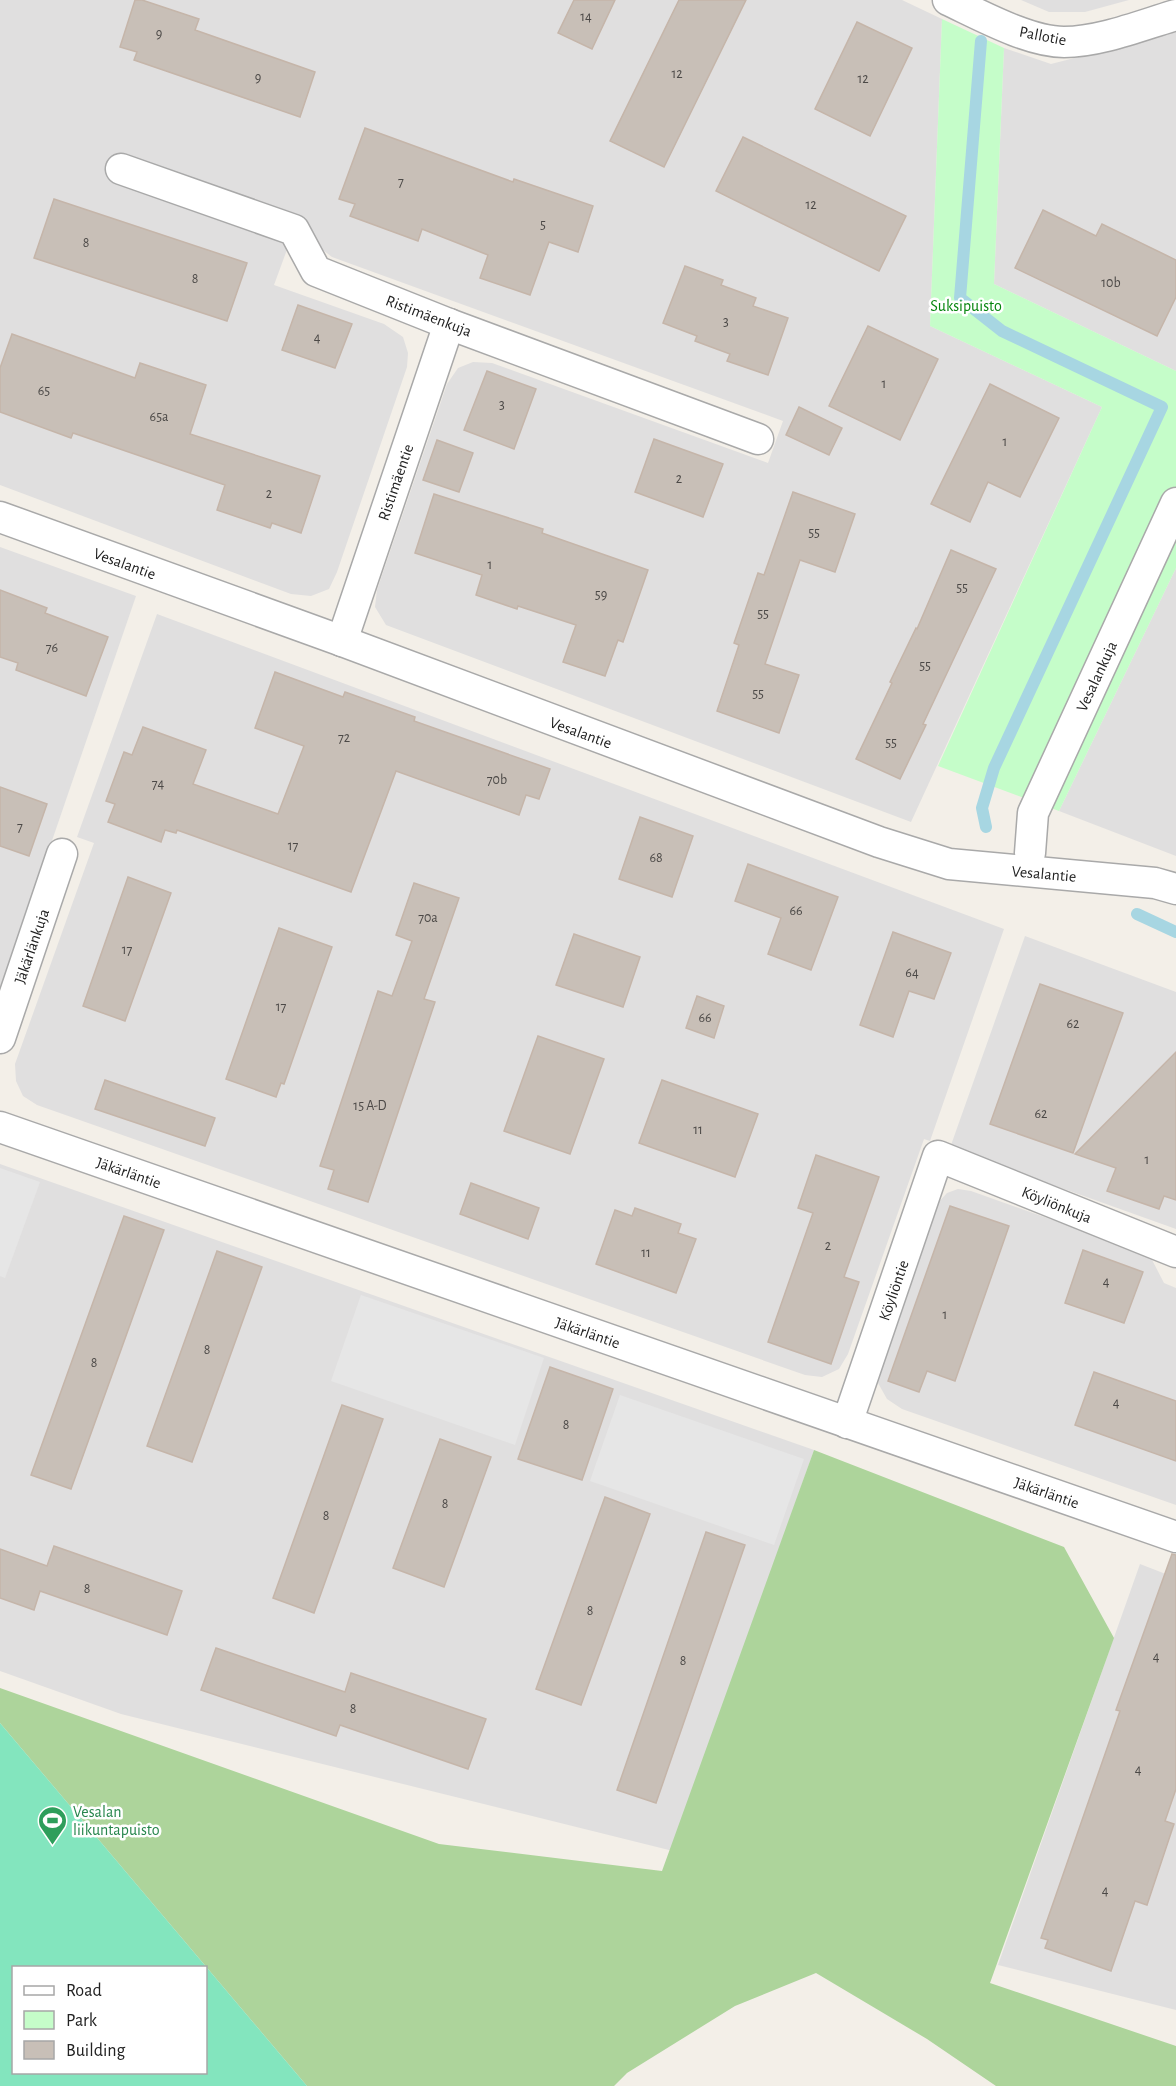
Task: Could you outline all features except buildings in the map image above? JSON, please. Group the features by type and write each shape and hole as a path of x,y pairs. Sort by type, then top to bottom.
{"street":[{"name":"Pallotie","path":"948,0 1022,33 1064,42 1100,37 1176,15"},
{"name":"Ristimäenkuja","path":"121,169 294,230 315,271 449,324 758,439"},
{"name":"Ristimäentie","path":"342,641 449,324"},
{"name":"Vesalankuja","path":"1030,853 1033,813 1176,503"},
{"name":"Vesalantie","path":"0,517 342,641 879,842 949,864 1155,883 1176,889"},
{"name":"Jäkärlänkuja","path":"0,1038 63,854"},
{"name":"Jäkärläntie","path":"0,1127 1176,1537"},
{"name":"Köyliöntie","path":"847,1423 938,1156"},
{"name":"Köyliönkuja","path":"938,1156 1176,1252"}],"shaded area":[{"path":"0,0 902,0 942,19 930,326 1102,407 911,822 386,625 375,607 377,590 447,384 458,368 473,362 492,363 768,463 783,421 332,257 315,244 299,217 274,285 384,324 403,337 408,353 407,367 337,572 329,589 311,596 291,594 0,485"},
{"path":"1021,0 1129,0 1085,12 1049,12"},
{"path":"1176,32 1176,371 994,284 1004,48 1051,64"},
{"path":"0,547 136,596 0,992"},
{"path":"1176,568 1176,856 1059,811"},
{"path":"157,614 1004,929 930,1141 924,1139 848,1354 839,1369 822,1377 805,1375 37,1105 23,1096 16,1081 15,1064 94,843 77,837"},
{"path":"1025,936 1176,992 1176,1229 950,1148"},
{"path":"0,1164 814,1450 673,1851 121,1714 0,1671"},
{"path":"0,1168 40,1182 5,1278 0,1276"},
{"path":"958,1189 971,1191 1149,1254 1164,1283 1176,1288 1176,1505 902,1409 887,1399 878,1383 881,1365 936,1205 947,1193"},
{"path":"361,1295 544,1358 515,1445 331,1381"},
{"path":"620,1395 804,1459 774,1545 590,1481"},
{"path":"1140,1564 1176,1578 1176,2010 998,1965"}],"green space":[{"name":"Suksipuisto","path":"942,19 1004,48 994,284 1176,371 1176,568 1059,811 938,766 1102,407 930,326"},
{"path":"814,1450 1064,1547 1114,1638 990,1983 1176,2046 1176,2086 996,2086 927,2039 816,1973 735,2006 627,2073 614,2086 307,2086 0,1723 0,1688 439,1844 662,1871"},
{"name":"Vesalan liikuntapuisto","path":"0,1723 206,1966 12,1966 12,2074 207,2074 207,1968 307,2086 0,2086"}],"waterway":[{"path":"981,41 960,298 1002,331 1162,407 994,768 982,808 986,827"},
{"path":"1137,914 1176,932"}],"place":[{"name":"Vesalan liikuntapuisto","path":"52,1846"}]}
